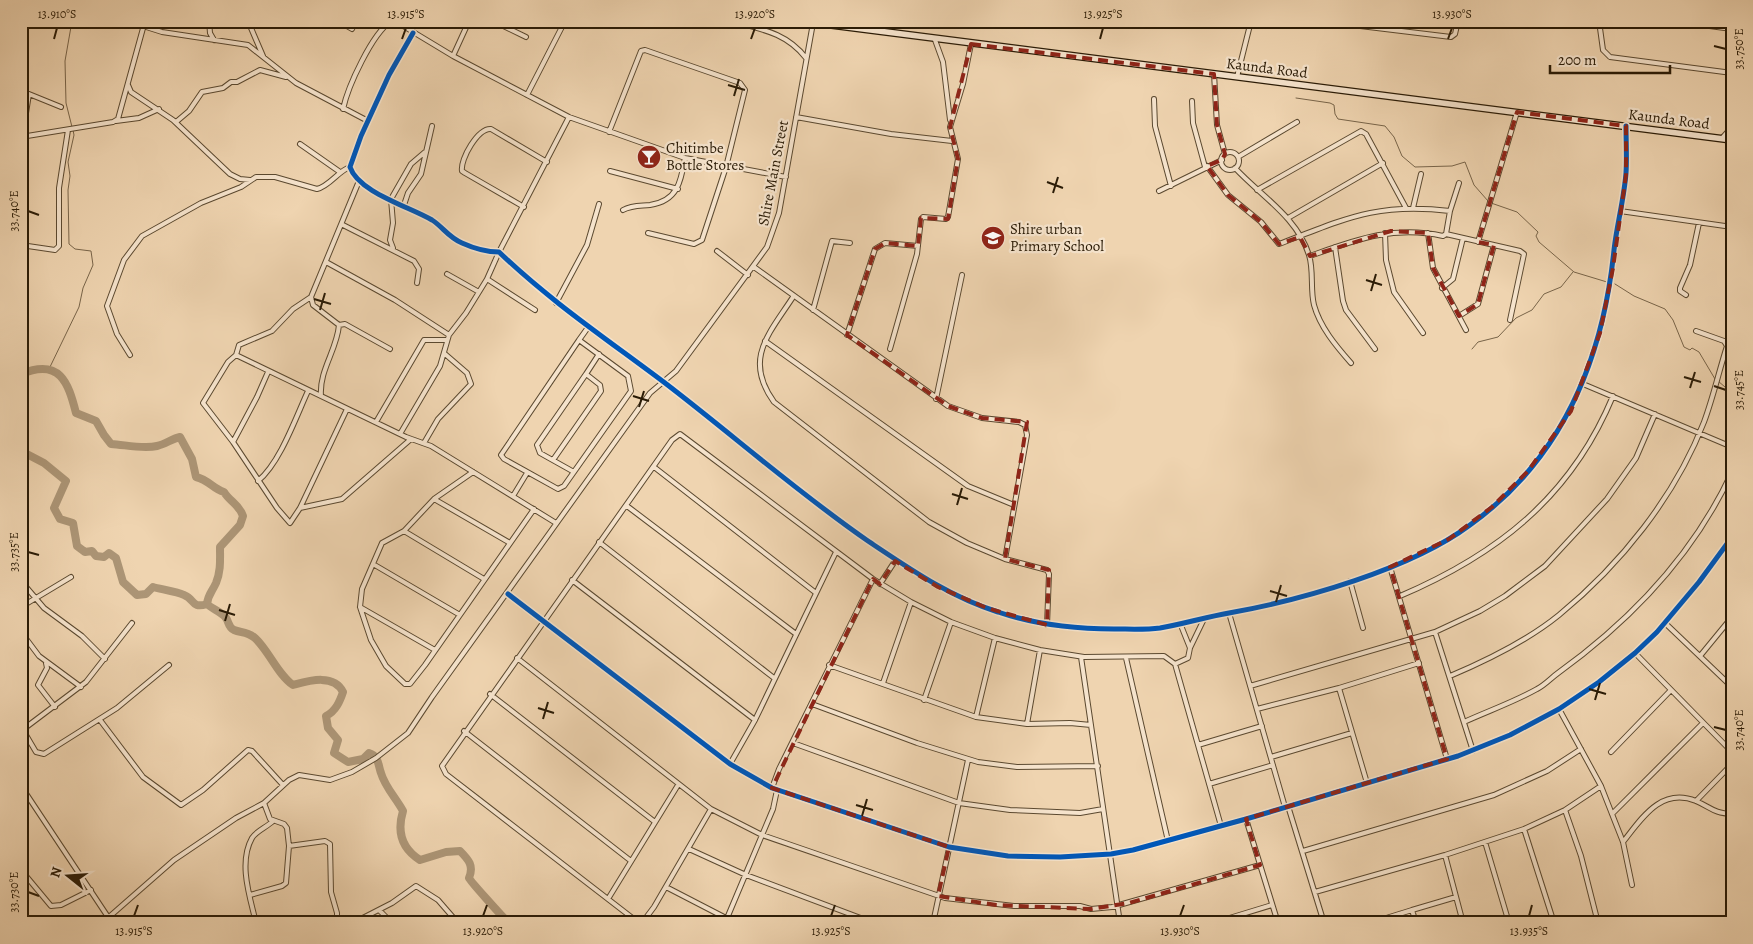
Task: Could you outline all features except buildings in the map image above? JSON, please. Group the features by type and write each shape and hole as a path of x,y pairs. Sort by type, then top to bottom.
{"main road":[{"name":"Kaunda Road","path":"800,21 934,40 1732,140"}],"street":[{"path":"209,21 210,33 215,41"},
{"path":"248,21 264,56"},
{"path":"338,21 352,29 356,21"},
{"path":"343,109 347,92 380,29 393,21 454,56 569,117 685,158 786,177"},
{"path":"454,56 469,21"},
{"path":"493,21 526,37"},
{"path":"527,95 565,21"},
{"path":"730,21 781,35 792,42 807,59"},
{"path":"1236,77 1251,21"},
{"path":"1319,21 1451,37 1455,34 1458,21"},
{"path":"1599,21 1601,44 1607,56 1732,73"},
{"path":"1672,21 1732,29"},
{"path":"116,121 119,117 144,23 162,32 248,45 292,80"},
{"name":"Shire Main Street","path":"284,785 300,775 325,780 337,779 376,758 408,733 650,393 676,371 754,267 774,231 786,177 813,23"},
{"path":"130,355 117,334 107,306 124,260 145,234 177,214 241,187 256,176 267,176 322,188 350,166 389,75 413,33"},
{"path":"890,349 918,246 921,218 948,217 958,159 950,128 944,62 934,40"},
{"path":"950,128 963,84 971,44"},
{"path":"609,132 638,55 645,50 743,86 745,94 726,167 706,232 699,243 685,243 648,233"},
{"path":"174,121 185,116 202,92 222,88 231,82 237,82 258,71 273,73 292,80 368,121"},
{"path":"1159,191 1206,166 1222,160 1225,154 1217,125 1214,74"},
{"path":"128,84 134,94 159,109 174,121 230,174 250,180"},
{"path":"21,93 29,94 61,107"},
{"path":"21,176 22,137 29,94"},
{"path":"1154,99 1155,126 1170,186"},
{"path":"1192,101 1193,123 1206,166 1228,195 1260,222 1279,244 1360,213 1406,208 1450,211"},
{"path":"22,137 138,118 159,109"},
{"path":"1478,242 1517,112"},
{"path":"400,434 411,412 435,376 445,354 448,338 487,279 569,117"},
{"path":"796,117 891,134 952,141"},
{"path":"1238,157 1297,122"},
{"path":"404,205 408,193 421,174 432,126"},
{"path":"350,166 360,181 434,222 447,235 461,243 490,252 499,252 556,303 662,381 837,519 895,560 938,586 987,608 1046,625 1076,629 1149,629 1262,607 1390,567 1449,539 1470,526 1504,497 1528,471 1571,411 1583,384 1600,333 1613,268 1626,175 1626,126"},
{"path":"1722,138 1732,127"},
{"path":"524,207 462,171 462,162 479,133 486,129 491,129 547,162"},
{"path":"21,245 50,251 56,250 59,246 60,188 68,130"},
{"path":"1258,190 1361,131 1366,134 1383,163 1406,208"},
{"path":"300,144 340,172"},
{"path":"393,248 390,240 393,226 391,199 411,164 425,152"},
{"path":"1225,154 1232,152 1238,157 1239,163 1235,168"},
{"path":"623,210 632,206 662,202 678,189 685,158"},
{"path":"1222,160 1225,168 1235,168 1288,218 1300,237 1310,256 1314,304 1320,320 1332,340 1350,363"},
{"path":"1288,218 1383,163"},
{"path":"610,171 678,189"},
{"path":"1413,208 1421,174"},
{"path":"347,409 300,508 293,521 288,522 233,442 203,403 228,362 236,355 239,345 272,331 293,309 311,297 360,181"},
{"path":"1446,234 1450,211 1459,183"},
{"path":"556,303 586,245 599,204"},
{"path":"1620,211 1732,228"},
{"path":"1686,295 1680,291 1680,288 1690,265 1699,223"},
{"path":"343,225 393,248 417,265 417,283"},
{"path":"1310,256 1385,233 1428,233 1443,236 1446,234 1520,251 1524,254 1510,320"},
{"path":"1385,233 1386,260 1394,292 1423,333"},
{"path":"1428,233 1433,268 1466,330"},
{"path":"1442,288 1453,279 1464,238"},
{"path":"813,310 832,241 850,243"},
{"path":"847,334 875,248 885,243 918,246"},
{"path":"1458,316 1478,304 1494,245"},
{"path":"1335,247 1346,310 1375,349"},
{"path":"717,251 748,275"},
{"path":"326,262 395,300 448,338"},
{"path":"754,267 936,399 963,412 982,418 1019,422 1025,425 1027,435 1005,559"},
{"path":"447,274 480,292"},
{"path":"936,399 962,275"},
{"path":"487,279 506,289 535,310"},
{"path":"311,297 313,305 339,325 345,324 390,349"},
{"path":"793,297 765,341 760,358 760,375 768,393 782,410 928,522 967,543 1005,559 1047,570 1049,574 1046,625"},
{"path":"321,396 322,374 333,350 339,325"},
{"path":"580,340 628,376 631,391 564,486 558,489 504,460 501,455 502,450 589,326"},
{"path":"1696,331 1724,341 1727,346"},
{"path":"376,422 424,340 448,338"},
{"path":"765,341 968,486 1014,505"},
{"path":"1450,676 1491,659 1558,615 1630,544 1648,522 1680,471 1699,433 1727,346 1732,342"},
{"path":"424,443 438,419 471,384 467,374 445,354"},
{"path":"574,472 538,450 538,442 599,354"},
{"path":"236,355 410,439 424,443 556,523"},
{"path":"233,442 268,372"},
{"path":"553,460 601,391 600,385 586,374"},
{"path":"1583,384 1732,447"},
{"path":"258,481 265,475 272,463 308,391"},
{"path":"1400,596 1435,581 1476,558 1505,538 1541,505 1582,456 1613,396"},
{"path":"1250,686 1435,632 1480,611 1545,566 1607,499 1636,458 1655,414"},
{"path":"711,810 666,887 640,923 444,772 443,762 599,542 627,506 672,440 680,434 872,579 911,602 951,622 995,638 1040,650 1082,657 1126,658 1164,656 1175,664 1221,826"},
{"path":"300,508 342,499 410,439"},
{"path":"654,467 816,593"},
{"path":"473,472 434,499 404,531 382,543 362,588 360,607 371,640 386,666 405,684 410,684 534,509"},
{"path":"1464,722 1537,690 1622,623 1682,556 1714,509 1732,472"},
{"path":"513,496 527,473"},
{"path":"434,499 510,543"},
{"path":"627,506 796,634"},
{"path":"404,531 484,580"},
{"path":"508,594 544,619 730,764 775,789 949,847 1008,856 1060,858 1111,854 1168,841 1473,751 1510,735 1559,709 1599,682 1635,653 1665,623 1699,582 1732,537"},
{"path":"599,542 774,678"},
{"path":"730,764 755,720 836,552"},
{"path":"880,584 895,560"},
{"path":"372,564 460,615"},
{"path":"1390,567 1447,759"},
{"path":"21,608 71,578"},
{"path":"725,923 776,800 775,789 793,743 872,579"},
{"path":"572,580 755,720"},
{"path":"21,581 44,608 82,636 105,659"},
{"path":"1350,581 1363,628"},
{"path":"883,683 911,602"},
{"path":"360,607 435,650"},
{"path":"1229,613 1273,765 1303,851 1324,923"},
{"path":"1700,656 1732,617"},
{"path":"1175,664 1188,658 1190,648 1204,618"},
{"path":"924,700 951,622"},
{"path":"132,623 81,687 22,730 36,752 42,755 100,720 169,665"},
{"path":"1180,623 1190,648"},
{"path":"1665,623 1731,686"},
{"path":"21,632 44,660 81,687"},
{"path":"1435,632 1473,751"},
{"path":"976,717 995,638"},
{"path":"1027,724 1040,650"},
{"path":"1635,653 1732,752"},
{"path":"1082,657 1120,923"},
{"path":"517,658 711,810 762,835 938,896 1014,906 1080,906 1091,909 1118,906 1260,865"},
{"path":"1126,658 1168,841"},
{"path":"44,660 47,668 38,684 55,707"},
{"path":"1257,709 1339,688 1419,663"},
{"path":"829,665 976,717 1027,724 1070,723 1091,725"},
{"path":"1339,688 1366,783"},
{"path":"1611,752 1671,690"},
{"path":"490,694 655,822"},
{"path":"812,704 968,760 1017,767 1098,766"},
{"path":"1559,709 1601,786 1623,842 1632,885"},
{"path":"100,720 143,777 181,805 203,790 248,750 252,751 284,785 264,803 236,818 174,860 109,917"},
{"path":"1612,814 1703,723"},
{"path":"1198,745 1262,726"},
{"path":"464,731 631,861"},
{"path":"1271,757 1352,732"},
{"path":"793,743 959,803 1010,810 1080,813 1103,808"},
{"path":"1303,851 1494,795 1547,771 1581,749"},
{"path":"933,923 968,760"},
{"path":"1696,801 1732,764"},
{"path":"1209,784 1273,765"},
{"path":"608,899 678,784"},
{"path":"21,786 112,923"},
{"path":"1315,892 1445,855 1524,829 1565,810 1601,786"},
{"path":"1623,842 1648,811 1658,802 1676,796 1696,801 1717,813 1732,814"},
{"path":"250,895 282,886 286,883 289,846 287,828 284,824 273,821 264,803"},
{"path":"1565,810 1581,856 1598,923"},
{"path":"1246,819 1278,923"},
{"path":"256,923 246,868 250,842 254,836 273,821"},
{"path":"1524,829 1554,923"},
{"path":"289,846 325,840 330,844 331,892 338,922 319,923"},
{"path":"1485,842 1509,923"},
{"path":"689,849 746,875 874,923"},
{"path":"1445,855 1463,923"},
{"path":"21,870 51,906 61,905 91,890"},
{"path":"353,923 379,910 416,886 438,900 458,923"},
{"path":"666,887 726,918 743,923"},
{"path":"1370,923 1456,897"},
{"path":"1214,923 1272,905"},
{"path":"379,910 392,923"},
{"path":"1412,910 1416,923"}],"highlighted area":[{"path":"971,44 1214,74 1217,125 1225,154 1222,160 1207,166 1228,195 1261,222 1279,244 1300,237 1310,256 1391,231 1428,233 1433,268 1459,316 1478,304 1494,245 1478,242 1517,112 1626,126 1626,175 1613,268 1600,333 1571,411 1528,471 1492,507 1449,539 1390,567 1447,759 1246,819 1260,865 1129,903 1091,909 996,905 938,896 949,847 772,788 873,579 880,584 895,561 938,587 987,608 1047,625 1049,570 1005,559 1027,422 982,418 948,406 847,335 875,249 885,243 918,246 921,218 948,219 958,159 950,127"}],"waterway":[{"path":"72,21 65,61 66,103 72,127"},
{"path":"1296,98 1330,103 1334,105 1335,114 1338,119 1385,126 1394,137 1402,156 1415,167 1452,166 1465,162 1474,185 1488,201"},
{"path":"49,369 79,307 83,288 93,265 91,251 75,249 69,244 68,190 70,176 68,162 74,135 73,130"},
{"path":"1491,203 1517,212 1538,232 1536,236 1539,242 1574,272 1607,282"},
{"path":"1472,349 1478,342 1498,337 1516,318 1532,310 1544,294 1561,287 1573,272"},
{"path":"1615,284 1634,296 1665,309 1673,320 1684,347 1690,350 1692,348 1699,352 1715,379"},
{"path":"21,374 45,369 53,371 60,376 70,392 76,413 96,421 111,444 152,447 180,437 192,459 196,477 224,492 243,516 240,525 220,547 219,574 207,604 224,616 232,629 249,634 255,638 293,685 327,680 339,686 343,692 340,699 335,709 326,716 328,728 338,740 334,753 348,762 363,759 369,753 375,756 385,783 403,811 400,825 402,838 408,850 420,860 446,852 460,851 470,863 469,878 504,918 519,923"},
{"path":"1718,381 1732,393"},
{"path":"21,451 44,463 66,481 54,508 60,519 73,523 77,546 85,552 92,551 96,556 104,557 109,553 116,558 123,582 137,595 146,594 153,587 181,594 198,605 207,604"}],"cycle path":[{"path":"413,33 389,75 361,136 350,167 363,184 386,198 432,220 457,241 480,249 499,252 559,304 665,383 816,503 915,572 963,599 998,612 1041,623 1084,628 1160,628 1289,600 1355,581 1387,569 1446,541 1470,525 1502,499 1530,470 1553,438 1572,404 1588,368 1600,330 1625,183 1626,126"},
{"path":"508,594 730,764 772,788 949,847 1008,856 1060,857 1111,854 1133,850 1246,819 1458,756 1510,735 1559,709 1599,682 1635,653 1657,632 1699,582 1732,537"}],"place":[{"name":"Chitimbe Bottle Stores","path":"649,157"},
{"name":"Shire urban Primary School","path":"993,238"}]}
